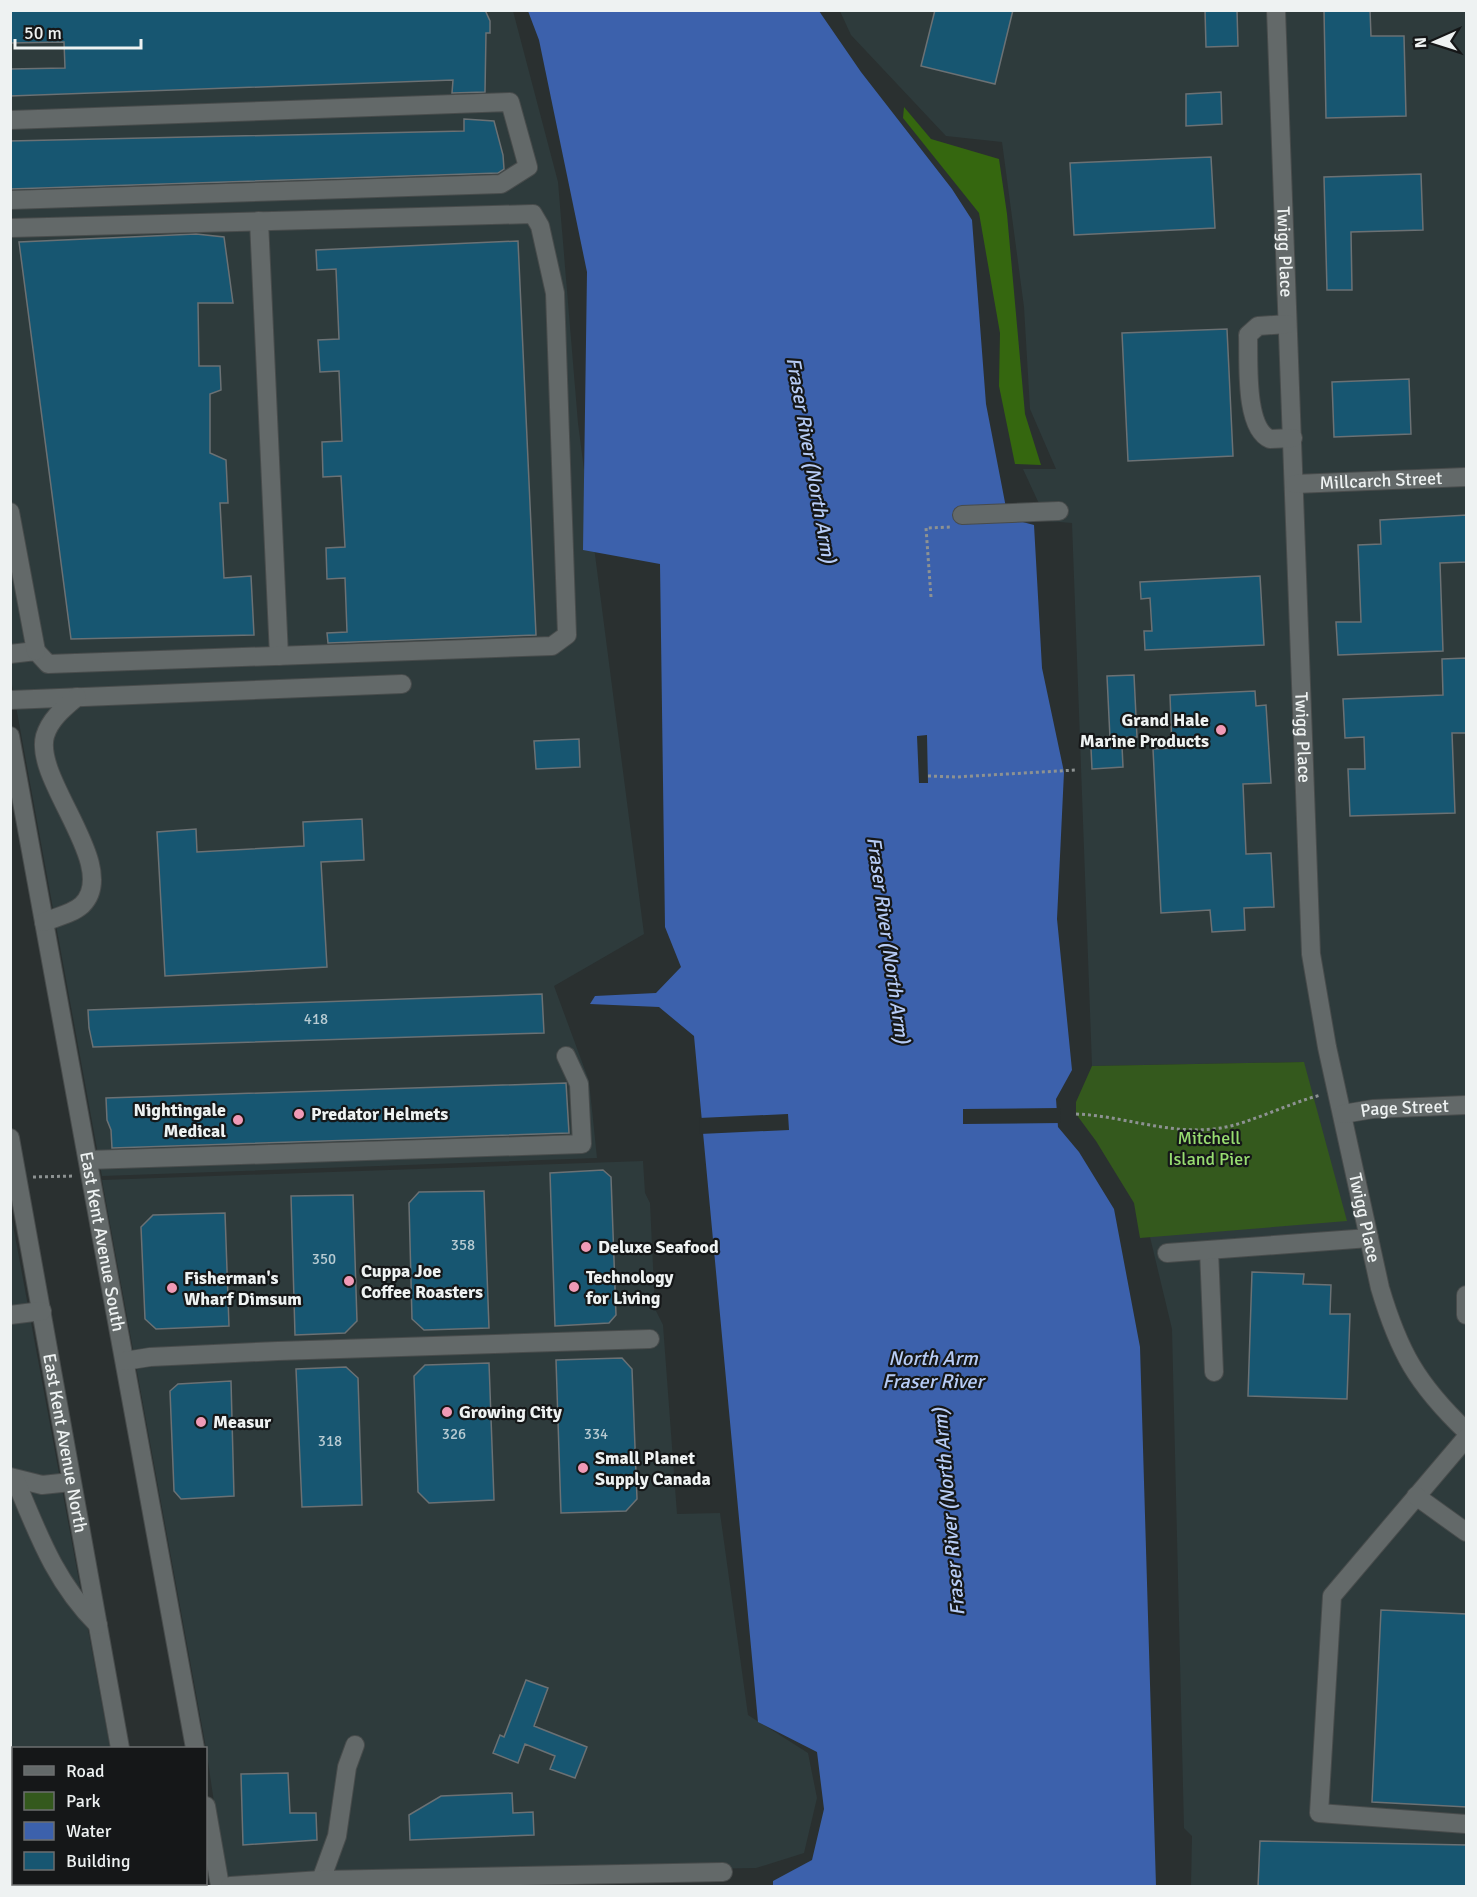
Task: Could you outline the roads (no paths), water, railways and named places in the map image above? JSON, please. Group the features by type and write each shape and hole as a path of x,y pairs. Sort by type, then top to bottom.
{"street":[{"name":"Twigg Place","path":"1275,10 1295,484 1311,954 1317,999 1380,1288 1401,1349 1430,1394 1467,1431"},
{"path":"10,120 510,102 528,167 501,184 10,200"},
{"path":"10,228 533,214 540,226 555,293 567,634 552,646 48,664 36,651 10,512"},
{"path":"260,221 279,656"},
{"path":"1287,324 1258,326 1248,335 1251,402 1259,432 1270,440 1293,438"},
{"name":"Millcarch Street","path":"1295,484 1467,477"},
{"path":"961,521 1059,511"},
{"path":"10,654 36,651"},
{"path":"10,700 402,684"},
{"path":"44,922 81,905 92,885 87,856 45,749 48,729 56,716 77,697"},
{"name":"East Kent Avenue South","path":"10,736 195,1747"},
{"path":"90,1168 582,1144 579,1084 566,1056"},
{"name":"Page Street","path":"1343,1114 1373,1108 1467,1105"},
{"name":"East Kent Avenue North","path":"10,1138 19,1233 42,1311 120,1747"},
{"path":"1167,1252 1369,1238"},
{"path":"1209,1250 1214,1371"},
{"path":"1466,1294 1467,1315"},
{"path":"10,1316 42,1311"},
{"path":"125,1361 150,1357 278,1351 650,1339"},
{"path":"1467,1438 1332,1596 1319,1813 1467,1824"},
{"path":"13,1478 42,1485 71,1482"},
{"path":"13,1478 53,1569 66,1589 98,1625"},
{"path":"1416,1496 1467,1532"},
{"path":"321,1880 337,1836 347,1767 355,1746"},
{"path":"207,1812 220,1887"},
{"path":"230,1887 321,1880 723,1872"}],"water":[{"name":"North Arm Fraser River","path":"528,11 819,11 861,72 952,189 972,220 986,404 1008,518 1034,525 1042,668 1064,772 1057,919 1072,1070 1056,1099 1058,1127 1079,1152 1114,1209 1140,1347 1156,1886 773,1886 773,1881 812,1860 824,1809 817,1752 758,1722 694,1036 659,1007 590,1004 595,996 656,993 681,967 665,927 660,564 583,550 587,272 539,40"}],"place":[{"name":"Grand Hale Marine Products","path":"1221,730"},
{"name":"Predator Helmets","path":"299,1114"},
{"name":"Nightingale Medical","path":"238,1120"},
{"name":"Deluxe Seafood","path":"586,1247"},
{"name":"Cuppa Joe Coffee Roasters","path":"349,1281"},
{"name":"Technology for Living","path":"574,1287"},
{"name":"Fisherman's Wharf Dimsum","path":"172,1288"},
{"name":"Growing City","path":"447,1412"},
{"name":"Measur","path":"201,1422"},
{"name":"Small Planet Supply Canada","path":"583,1468"}],"water label":[{"name":"Fraser River (North Arm)","path":"811,460"},
{"name":"Fraser River (North Arm)","path":"888,940"},
{"name":"Fraser River (North Arm)","path":"949,1512"}],"park label":[{"name":"Mitchell Island Pier","path":"1209,1148"}]}
